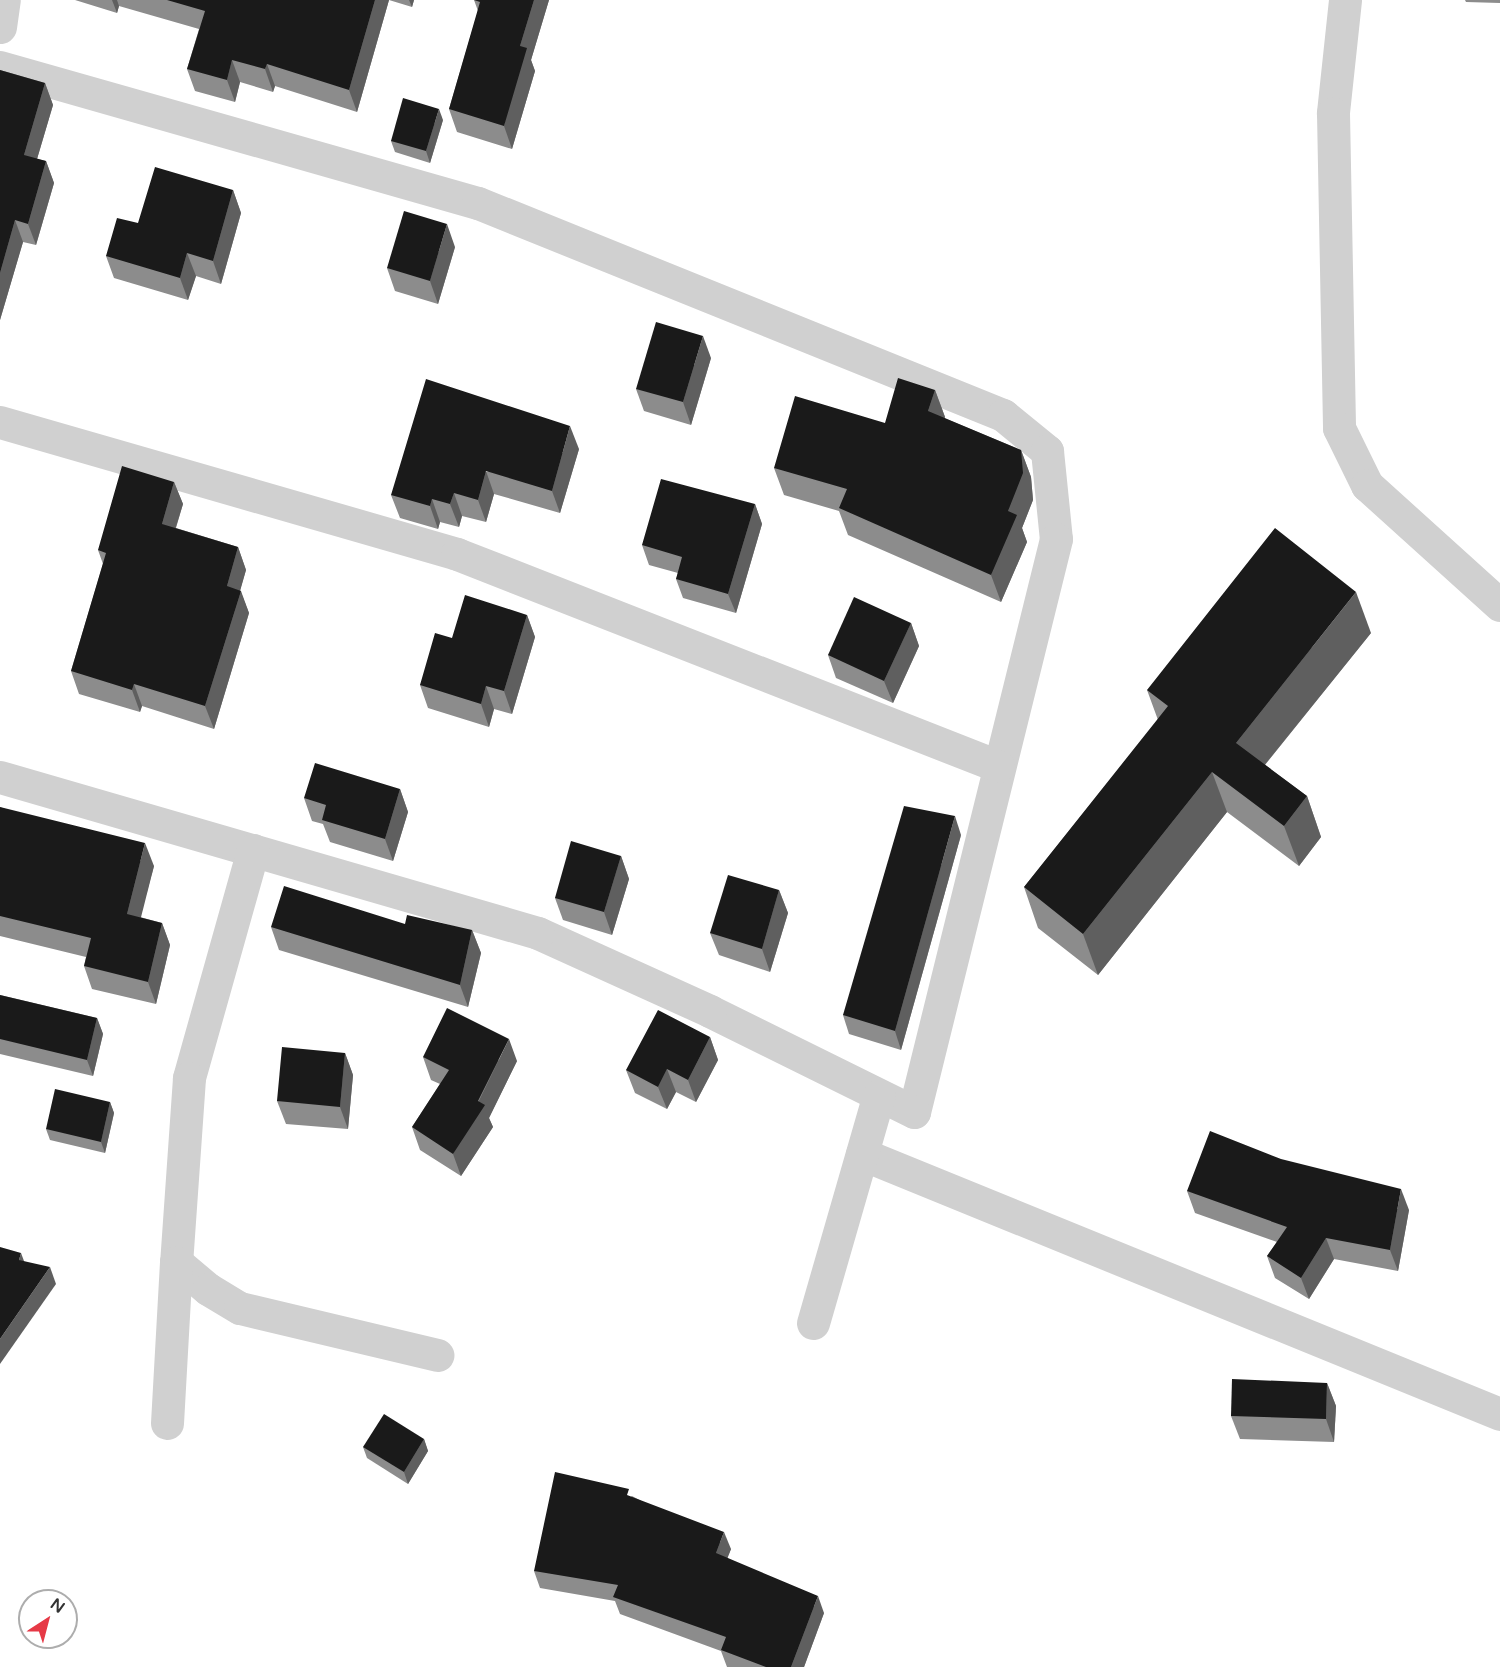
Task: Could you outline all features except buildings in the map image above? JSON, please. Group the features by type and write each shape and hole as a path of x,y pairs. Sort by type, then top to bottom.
{"street":[{"path":"0,27 4,0"},
{"path":"1345,0 1333,113 1339,428 1366,485 1500,605"},
{"path":"0,67 478,204 1003,415 1047,451 1056,539 914,1112 538,933 0,777"},
{"path":"0,422 457,554 998,766"},
{"path":"167,1423 189,1078 253,850"},
{"path":"813,1323 879,1095"},
{"path":"862,1154 1500,1414"},
{"path":"176,1262 208,1289 240,1308 436,1355"}]}
